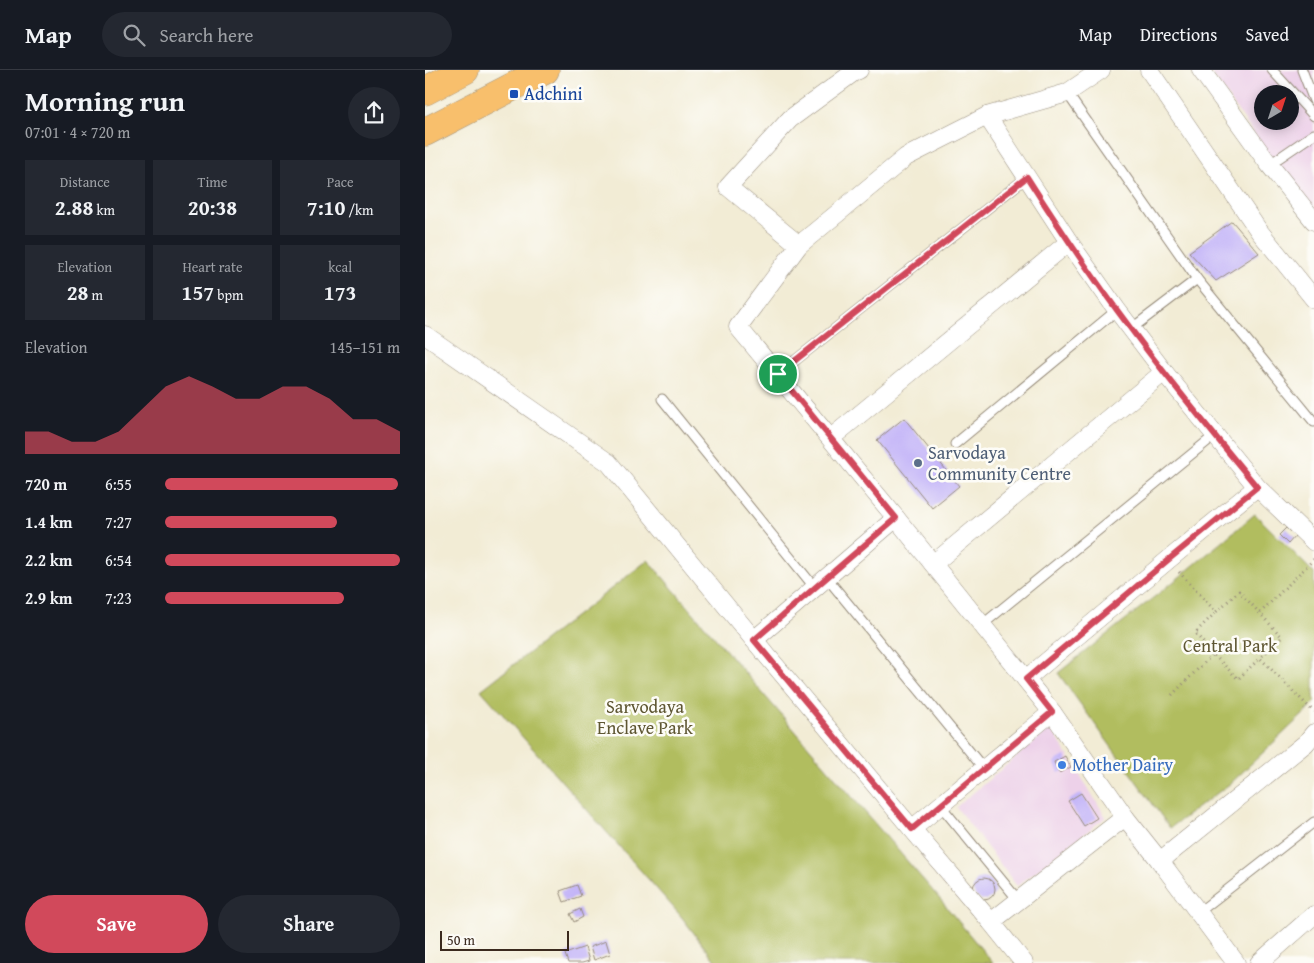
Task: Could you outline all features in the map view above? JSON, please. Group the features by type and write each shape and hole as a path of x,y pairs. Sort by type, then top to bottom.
{"highway":[{"path":"425,91 465,70"},
{"path":"425,132 545,70"}],"street":[{"path":"799,245 729,187 790,119 859,70"},
{"path":"1101,70 1067,92 987,116 906,157 799,245 738,327 831,438 1052,712 1125,817 1236,963"},
{"path":"1149,70 1259,231 1314,299"},
{"path":"1201,70 1268,163 1314,221"},
{"path":"987,116 1069,242 1163,372 1257,487 1314,542"},
{"path":"831,438 1069,242"},
{"path":"425,335 609,463 1024,963"},
{"path":"933,564 1163,372"},
{"path":"1026,679 1257,487"},
{"path":"754,640 896,518"},
{"path":"912,829 1052,712"},
{"path":"1160,861 1306,744 1314,733"},
{"path":"991,922 1125,817"},
{"path":"1259,963 1314,915"}],"lane":[{"path":"1272,70 1314,116"},
{"path":"1302,70 1314,101"},
{"path":"1067,92 1197,279 1314,422"},
{"path":"1268,163 1273,162 1314,134"},
{"path":"778,374 1027,177"},
{"path":"1131,329 1197,279"},
{"path":"955,444 1117,310"},
{"path":"662,399 984,769"},
{"path":"982,625 1215,435"},
{"path":"941,806 1018,900"},
{"path":"1199,912 1314,822"}],"path":[{"path":"1260,613 1314,559"},
{"path":"1168,560 1216,612"},
{"path":"1239,591 1260,613 1282,637 1238,679 1195,633 1239,591"},
{"path":"1172,695 1213,654"},
{"path":"1260,658 1314,712"}],"shaded area":[{"path":"1209,70 1314,70 1314,219"},
{"path":"1051,728 1106,817 1017,886 956,807"}],"green space":[{"name":"Central Park","path":"1255,514 1314,573 1314,703 1231,783 1170,828 1058,673 1182,575"},
{"name":"Sarvodaya Enclave Park","path":"648,560 993,963 717,963 680,915 481,690"}],"building":[{"path":"1232,221 1259,253 1216,281 1189,252"},
{"path":"904,418 959,486 932,508 877,440"},
{"path":"1286,528 1295,536 1288,544 1279,535"},
{"path":"1065,756 1071,767 1059,773 1054,762"},
{"path":"1081,793 1097,818 1084,826 1068,801"},
{"path":"984,878 992,881 995,889 992,897 984,900 976,897 973,889 976,881"},
{"path":"577,885 581,896 564,902 560,891"},
{"path":"580,909 583,917 574,922 570,914"},
{"path":"606,941 610,954 594,960 590,947"},
{"path":"585,947 589,961 568,963 565,954"}],"place":[{"name":"Adchini","path":"514,94"},
{"name":"Sarvodaya Community Centre","path":"918,463"},
{"name":"Mother Dairy","path":"1062,765"}],"route":[{"path":"1027,177 1069,242 1131,329 1163,372 1257,487 1026,679 1052,712 912,829 754,640 896,518 778,374 1027,177"}]}
